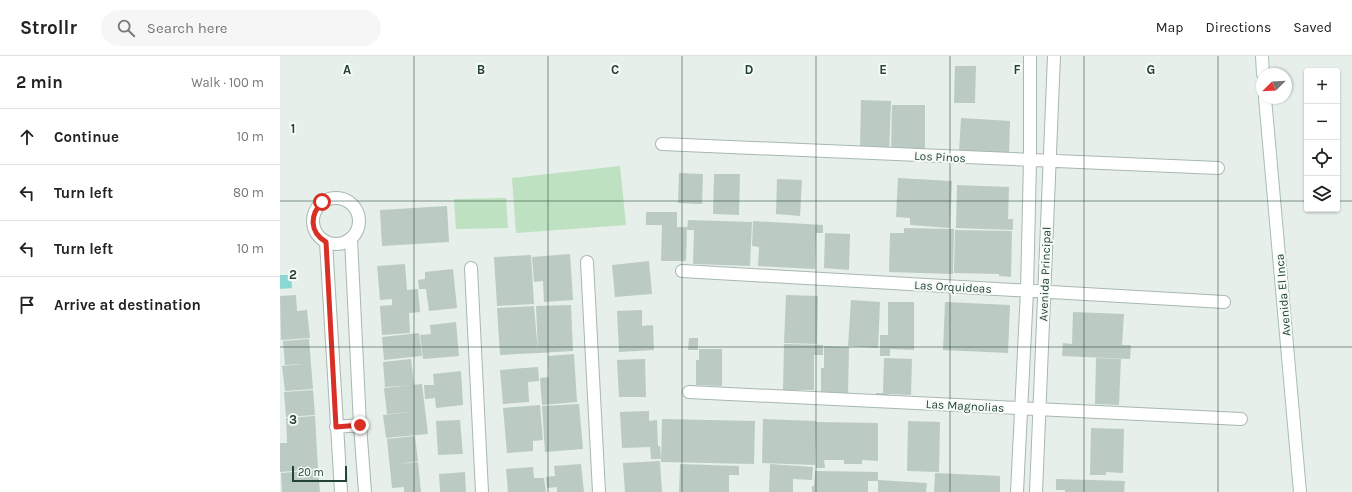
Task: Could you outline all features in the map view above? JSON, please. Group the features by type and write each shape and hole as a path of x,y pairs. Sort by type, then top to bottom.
{"street":[{"name":"Avenida Principal","path":"1017,492 1027,291 1030,161 1030,56"},
{"name":"Avenida Principal","path":"1036,492 1054,56"},
{"path":"1262,56 1263,68"},
{"name":"Avenida El Inca","path":"1266,104 1300,492"},
{"name":"Los Pinos","path":"662,144 1218,168"},
{"path":"338,197 346,199 353,204 358,211 360,219 356,234 351,239 344,243 337,244 326,242 321,239 313,224 313,216 322,202 330,198 338,197"},
{"path":"351,239 360,425 365,492"},
{"path":"326,242 341,492"},
{"path":"587,262 599,492"},
{"path":"472,268 482,492"},
{"name":"Las Orquideas","path":"682,271 1224,302"},
{"name":"Las Magnolias","path":"689,392 1241,419"},
{"path":"336,427 360,425"}],"green space":[{"path":"620,166 626,225 516,233 512,178"},
{"path":"506,198 508,228 456,229 454,199"}],"water":[{"path":"280,275 291,275 292,288 280,289"}],"building":[{"path":"955,66 976,66 975,103 954,103"},
{"path":"861,100 891,101 889,154 860,149"},
{"path":"892,105 925,105 925,151 891,154"},
{"path":"961,118 1010,121 1009,154 959,152"},
{"path":"679,173 703,174 702,204 678,203"},
{"path":"714,174 740,174 739,215 713,214"},
{"path":"898,178 952,181 950,228 910,225 910,218 896,217"},
{"path":"777,179 802,180 800,216 776,214"},
{"path":"957,185 1009,187 1008,219 1013,219 1013,230 956,228"},
{"path":"447,206 449,242 382,246 380,210"},
{"path":"646,212 677,212 677,227 687,227 686,261 661,261 662,225 646,225"},
{"path":"688,220 752,222 750,266 693,264 694,230 687,230"},
{"path":"753,221 823,225 823,233 816,233 815,269 758,266 759,247 752,246"},
{"path":"904,228 954,229 953,274 889,272 890,233 904,233"},
{"path":"955,230 1012,231 1011,277 999,276 999,274 954,273"},
{"path":"825,233 850,234 849,270 824,268"},
{"path":"570,254 573,300 544,302 543,281 534,282 532,257"},
{"path":"531,255 534,304 497,306 494,257"},
{"path":"649,261 652,294 615,297 612,265"},
{"path":"405,264 407,290 418,289 420,312 409,313 410,333 382,335 380,306 392,305 392,299 380,300 377,266"},
{"path":"453,269 457,308 429,311 426,289 419,289 418,280 425,279 425,272"},
{"path":"296,295 297,311 307,310 310,338 281,340 280,296"},
{"path":"786,295 818,296 817,344 784,343"},
{"path":"851,300 880,302 878,348 848,346"},
{"path":"888,302 914,302 914,350 890,349 890,356 880,356 880,335 888,335"},
{"path":"945,302 1010,305 1008,353 943,350"},
{"path":"571,305 573,351 538,353 536,306"},
{"path":"534,306 538,353 500,355 497,308"},
{"path":"642,310 642,326 653,325 654,350 619,352 617,311"},
{"path":"1073,312 1124,314 1122,345 1131,345 1130,359 1062,356 1063,343 1072,344"},
{"path":"456,322 459,356 423,359 420,335 431,334 430,325"},
{"path":"419,333 422,356 384,360 382,337"},
{"path":"689,338 698,338 698,350 688,350"},
{"path":"309,339 313,389 285,391 282,366 304,364 285,365 283,341"},
{"path":"784,344 823,345 823,355 814,355 814,390 783,390"},
{"path":"824,346 849,347 848,394 821,393 821,368 824,368"},
{"path":"699,349 722,349 722,386 696,385 696,360 699,360"},
{"path":"574,354 577,402 542,405 540,378 549,377 548,356"},
{"path":"884,358 912,359 911,395 889,394 889,400 876,400 876,393 883,393"},
{"path":"1096,358 1121,359 1119,405 1095,404"},
{"path":"411,359 414,385 385,387 383,362"},
{"path":"645,359 646,397 619,397 617,360"},
{"path":"538,367 539,381 528,382 529,402 503,404 500,370"},
{"path":"461,371 463,405 436,408 435,398 425,399 424,385 434,385 433,374"},
{"path":"422,384 428,434 386,438 383,415 410,412 387,414 384,388"},
{"path":"313,390 315,415 286,417 284,392"},
{"path":"579,404 583,449 545,452 542,406"},
{"path":"540,405 543,440 533,441 533,451 507,453 503,408"},
{"path":"649,411 649,421 657,420 658,446 660,446 661,459 651,459 650,447 622,448 620,412"},
{"path":"315,416 318,469 280,472 280,443 287,443 286,418"},
{"path":"662,419 755,421 754,464 661,462"},
{"path":"763,419 878,423 878,461 862,460 862,464 844,464 844,460 824,460 825,468 816,468 816,433 815,465 762,463"},
{"path":"460,420 463,454 438,455 436,421"},
{"path":"908,421 940,422 939,472 907,471"},
{"path":"1091,428 1124,429 1123,473 1106,472 1106,475 1090,475"},
{"path":"415,436 418,461 398,464 418,462 421,492 404,492 404,487 392,488 387,439"},
{"path":"660,461 662,492 625,492 623,463"},
{"path":"581,464 584,492 557,492 557,487 547,488 546,477 555,476 554,466"},
{"path":"680,464 739,466 739,475 729,475 729,492 679,492"},
{"path":"770,464 813,467 812,480 793,479 793,492 769,492"},
{"path":"533,467 534,478 544,478 546,492 508,492 506,469"},
{"path":"318,470 320,492 282,492 281,473"},
{"path":"815,471 878,472 878,480 927,483 926,492 878,492 878,481 868,481 868,492 812,492"},
{"path":"465,472 466,492 440,492 439,474"},
{"path":"935,473 1000,476 1000,492 934,492"},
{"path":"1056,479 1125,481 1124,492 1065,492 1065,490 1056,490"}],"route":[{"path":"322,202 313,216 313,224 321,239 326,242 336,427 360,425"}]}
